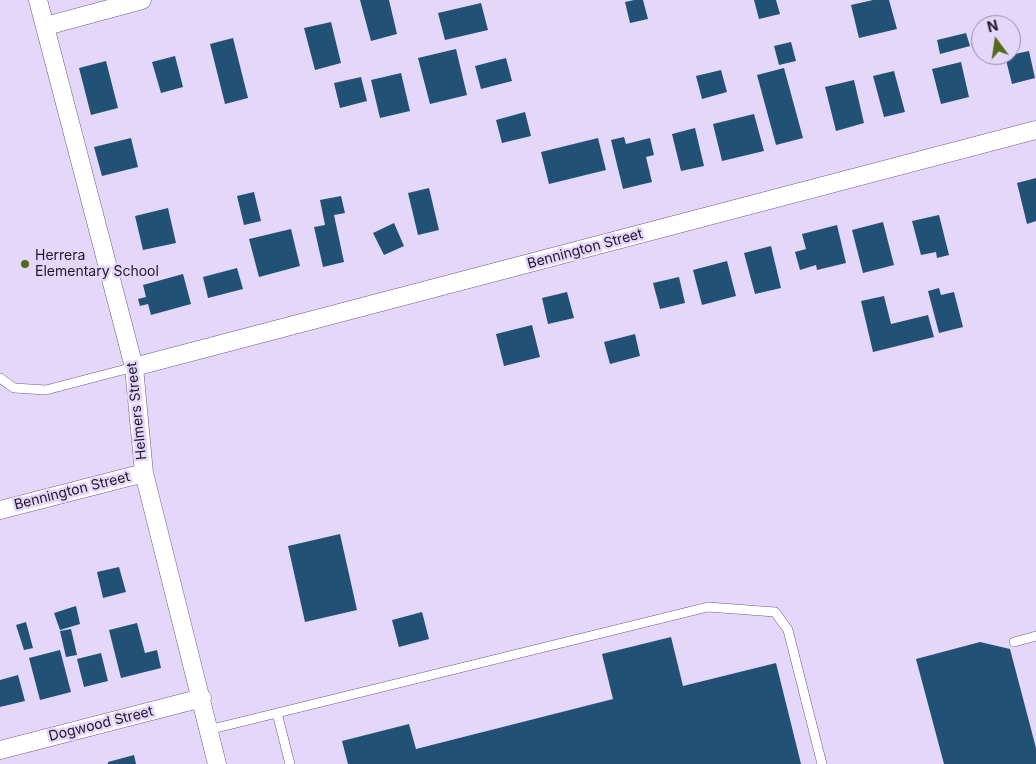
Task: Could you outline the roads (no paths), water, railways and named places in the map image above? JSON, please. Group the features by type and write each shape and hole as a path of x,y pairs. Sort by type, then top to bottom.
{"street":[{"name":"Helmers Street","path":"38,0 134,368 144,473 202,698 217,764"},
{"path":"46,30 46,26 142,0"},
{"name":"Bennington Street","path":"134,368 1036,130"},
{"name":"Bennington Street","path":"0,510 144,473"},
{"name":"Dogwood Street","path":"0,750 202,698"}],"lane":[{"path":"0,378 14,388 46,390 134,368"},
{"path":"208,730 708,607 774,612 788,630 822,764"},
{"path":"1014,642 1036,636"},
{"path":"277,713 290,764"}],"place":[{"name":"Herrera Elementary School","path":"25,264"}]}
